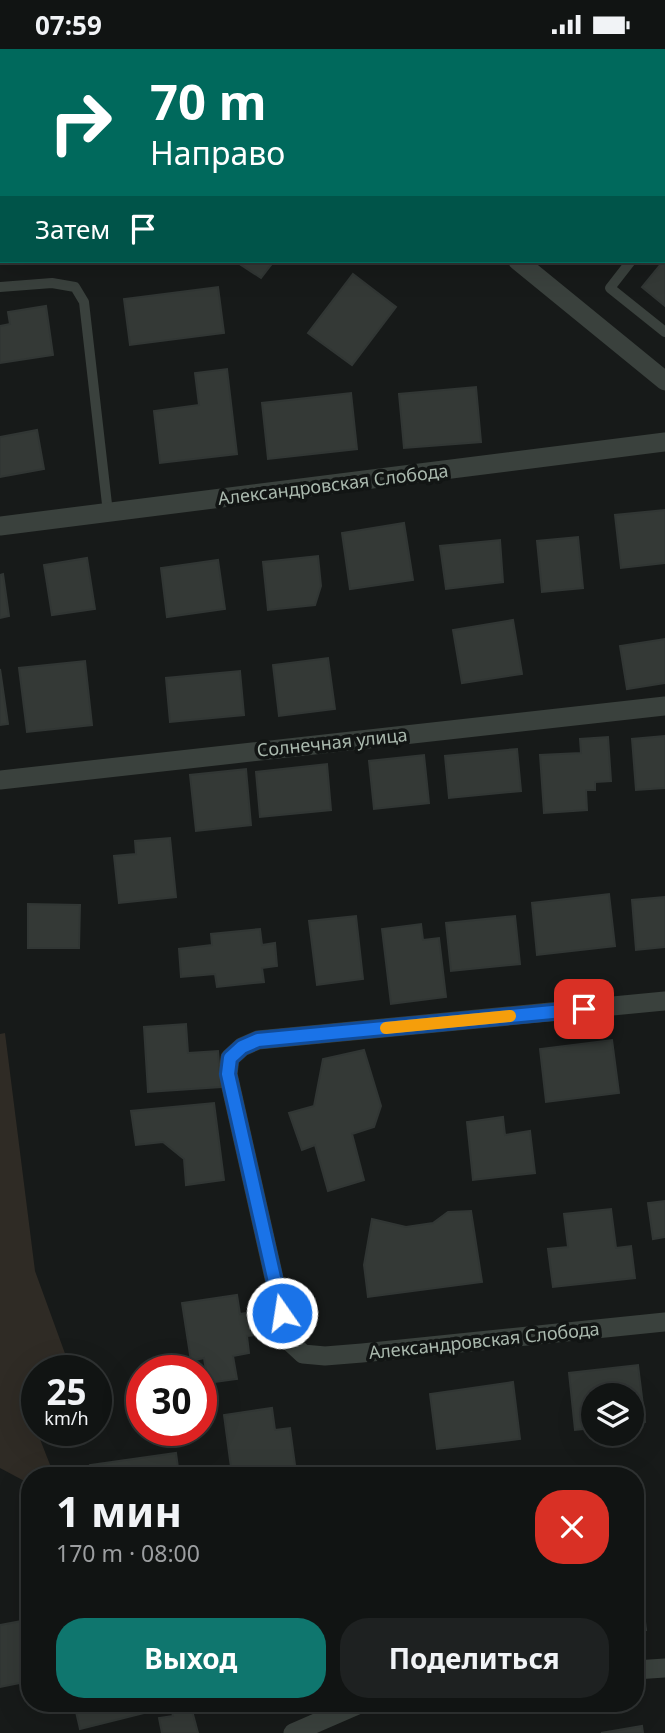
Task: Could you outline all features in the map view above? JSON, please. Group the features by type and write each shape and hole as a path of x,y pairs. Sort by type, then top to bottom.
{"street":[{"path":"524,263 665,381"},
{"name":"Александровская Слобода","path":"0,526 665,442"},
{"name":"Солнечная улица","path":"0,780 665,706"},
{"name":"Александровская Слобода","path":"665,1001 258,1040 242,1047 230,1058 228,1074 288,1340 303,1355 362,1353 665,1322"},
{"path":"644,1669 665,1668"},
{"path":"293,1733 341,1712"}],"lane":[{"path":"629,263 610,288 665,333"},
{"path":"0,287 52,283 75,287 84,302 108,513"}],"shaded area":[{"path":"5,1033 35,1271 66,1355 21,1355 21,1446 43,1446 51,1467 21,1467 21,1479 0,1468 0,1034"}],"building":[{"path":"238,263 272,263 261,278"},
{"path":"662,263 665,263 665,306 642,287"},
{"path":"353,274 396,307 352,365 308,333"},
{"path":"218,287 224,333 130,345 124,299"},
{"path":"46,306 53,355 0,363 0,326 10,324 8,312"},
{"path":"227,369 237,454 160,463 154,411 199,405 195,373"},
{"path":"476,387 481,442 404,448 399,394"},
{"path":"351,393 357,449 268,459 262,403"},
{"path":"37,430 44,469 0,477 0,437"},
{"path":"665,510 665,563 621,568 615,515"},
{"path":"404,523 413,580 350,589 342,533"},
{"path":"578,537 583,588 542,592 537,541"},
{"path":"500,540 503,582 446,589 440,546"},
{"path":"318,556 321,586 315,605 268,610 263,562"},
{"path":"87,558 95,609 52,615 44,565"},
{"path":"218,560 225,609 167,617 161,568"},
{"path":"3,574 9,616 0,618 0,575"},
{"path":"513,620 522,674 462,683 453,630"},
{"path":"665,639 665,683 627,689 620,646"},
{"path":"328,658 335,709 279,716 273,665"},
{"path":"85,661 92,725 27,732 19,668"},
{"path":"0,669 8,724 0,725"},
{"path":"240,671 244,715 170,722 166,678"},
{"path":"665,736 665,788 636,790 632,739"},
{"path":"608,737 611,781 595,782 595,790 586,790 587,810 544,813 540,755 581,753 580,739"},
{"path":"517,749 521,791 449,798 445,756"},
{"path":"424,755 429,803 374,809 369,761"},
{"path":"327,764 331,810 260,817 256,772"},
{"path":"246,769 251,825 196,831 190,775"},
{"path":"170,838 176,897 119,903 114,856 136,854 135,841"},
{"path":"609,894 615,946 537,955 532,903"},
{"path":"665,897 665,947 636,950 632,900"},
{"path":"28,904 80,905 79,948 28,948"},
{"path":"356,916 363,979 317,985 309,921"},
{"path":"515,916 520,964 451,971 446,923"},
{"path":"421,924 423,940 439,938 446,997 391,1004 382,929"},
{"path":"260,929 262,945 275,943 277,966 262,968 264,982 217,987 215,974 181,977 179,949 212,945 211,934"},
{"path":"186,1024 188,1053 218,1051 221,1087 148,1092 144,1027"},
{"path":"612,1040 619,1093 546,1102 540,1049"},
{"path":"364,1050 381,1106 374,1127 352,1134 364,1180 328,1191 315,1145 302,1150 289,1113 314,1106 323,1059"},
{"path":"214,1103 224,1180 186,1185 184,1159 163,1142 136,1145 131,1111"},
{"path":"503,1117 505,1135 530,1131 535,1173 473,1180 467,1122"},
{"path":"665,1201 665,1237 653,1239 648,1203"},
{"path":"611,1209 616,1248 631,1246 635,1278 553,1287 548,1249 568,1247 564,1214"},
{"path":"471,1211 482,1282 368,1297 364,1265 372,1219 406,1227 433,1223 448,1212"},
{"path":"237,1295 240,1314 253,1312 257,1335 247,1336 249,1353 233,1356 237,1379 217,1382 217,1355 190,1355 182,1303"},
{"path":"638,1365 640,1383 581,1383 581,1429 575,1430 569,1373"},
{"path":"513,1382 520,1439 437,1449 430,1394"},
{"path":"272,1408 275,1430 290,1428 295,1467 231,1467 224,1415"},
{"path":"176,1453 178,1467 90,1467"},
{"path":"21,1621 21,1683 0,1687 0,1625"},
{"path":"76,1712 148,1712 80,1729"},
{"path":"172,1712 192,1712 198,1733 162,1733 159,1718 173,1716"},
{"path":"642,1726 643,1733 601,1733"}],"slow traffic":[{"path":"386,1028 510,1016"}],"route":[{"path":"282,1313 228,1074 230,1058 242,1047 258,1040 584,1009"}]}
